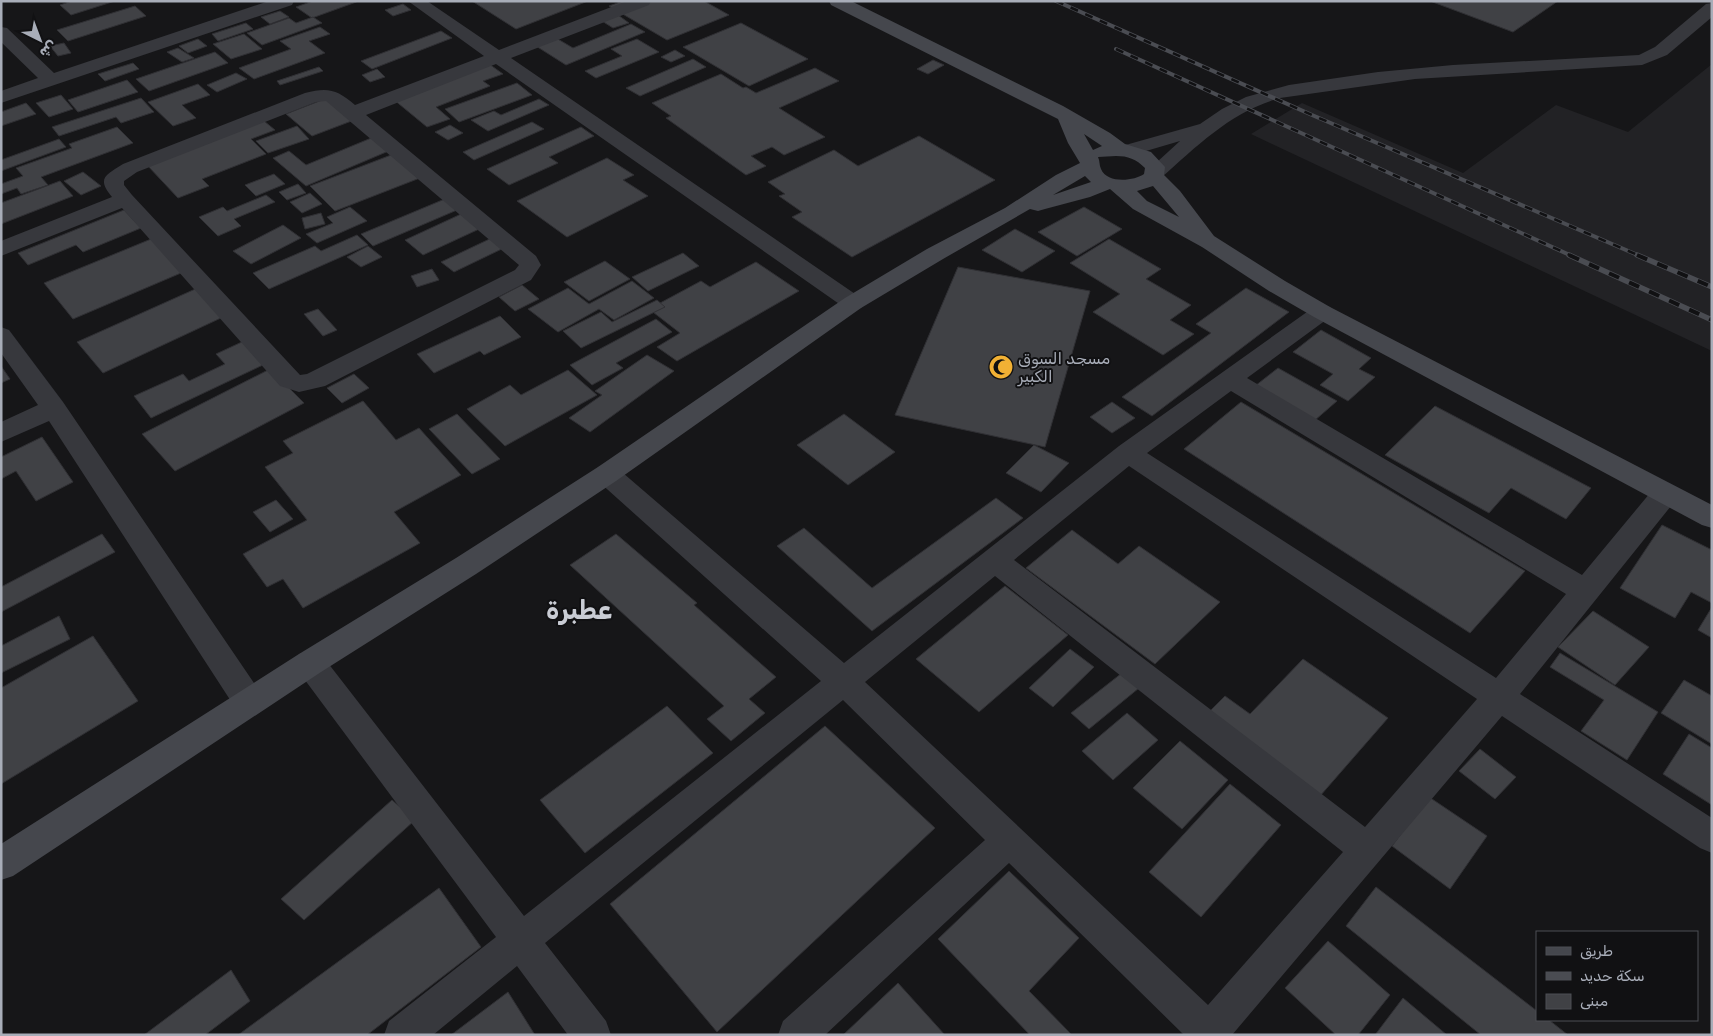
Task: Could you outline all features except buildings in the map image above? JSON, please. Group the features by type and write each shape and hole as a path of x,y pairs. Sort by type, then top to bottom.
{"main road":[{"path":"837,1 1067,117 1124,150 1146,157 1155,167 1154,174 1140,184 1113,184 1012,212"},
{"path":"1067,117 1078,143 1090,163 1092,172 1113,184 1140,205 1210,242 1277,286 1322,312 1712,518"},
{"path":"1,864 249,702 466,566 607,474 853,303 935,254 1012,212 1090,163 1101,152 1124,150"},
{"path":"1154,174 1210,242"}],"street":[{"path":"1,96 286,1"},
{"path":"416,1 853,303"},
{"path":"353,113 643,1"},
{"path":"1154,174 1183,147 1212,124 1241,106 1267,95 1284,91 1437,71 1642,60 1661,51 1712,8"},
{"path":"1,32 50,80"},
{"path":"328,95 353,113 528,261 530,265 523,275 316,380 306,384 296,384 289,380 125,199 114,186 114,179 120,173 312,96 328,95"},
{"path":"1124,150 1212,124"},
{"path":"1,249 125,199"},
{"path":"403,1035 1128,453 1322,312"},
{"path":"1,335 54,408 249,702"},
{"path":"1230,379 1586,590"},
{"path":"1,433 54,408"},
{"path":"1128,453 1712,836"},
{"path":"607,474 843,681 1209,1034 1499,697 1665,494"},
{"path":"994,560 1367,850"},
{"path":"310,663 592,1035"},
{"path":"798,1035 1009,840"}],"shaded area":[{"path":"1712,64 1712,351 1251,134 1302,103 1463,173 1556,105 1628,132"}],"railway":[{"path":"1056,1 1312,115 1640,256"},
{"path":"1116,49 1572,256"},
{"path":"1569,255 1712,320"},
{"path":"1637,255 1712,287"}],"place":[{"name":"مسجد السوق الكبير","path":"1001,367"}],"district":[{"name":"عطبرة","path":"579,610"}]}
